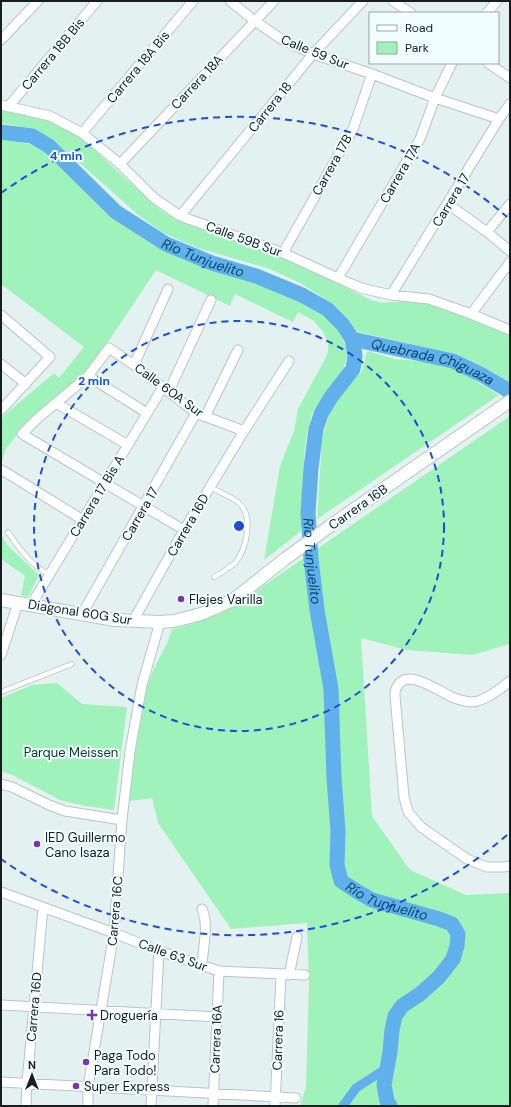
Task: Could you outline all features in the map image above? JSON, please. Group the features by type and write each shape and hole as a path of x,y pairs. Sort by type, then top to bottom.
{"street":[{"path":"1,40 38,1"},
{"name":"Carrera 18B Bis","path":"5,106 97,1"},
{"name":"Carrera 18A Bis","path":"82,133 193,1"},
{"name":"Calle 59 Sur","path":"230,1 281,39 313,54 372,74 435,98 499,119"},
{"name":"Carrera 18A","path":"120,164 274,1"},
{"name":"Carrera 18","path":"180,216 313,54 363,1"},
{"path":"393,1 410,12"},
{"path":"488,12 496,1"},
{"name":"Carrera 17A","path":"338,278 420,139 435,98 452,64"},
{"path":"489,64 510,78"},
{"name":"Carrera 17B","path":"283,253 353,128 372,74"},
{"name":"Carrera 17","path":"391,295 499,119 510,104"},
{"name":"Calle 59B Sur","path":"5,106 50,116 82,133 120,164 154,198 180,216 283,253 361,288 391,295 429,299 510,330"},
{"path":"448,204 487,232 510,251"},
{"path":"487,232 510,204"},
{"path":"471,314 510,262"},
{"path":"134,365 168,290"},
{"name":"Carrera 17 Bis A","path":"31,605 147,413 166,389 211,300"},
{"path":"1,315 50,357 1,410"},
{"name":"Calle 60A Sur","path":"88,376 109,348 134,365 196,413 244,431"},
{"path":"205,417 238,350"},
{"path":"244,431 289,362"},
{"path":"1,364 26,384"},
{"path":"147,413 88,376 37,419 22,434 184,530"},
{"name":"Carrera 16B","path":"160,622 190,618 233,600 330,526 510,401"},
{"path":"56,403 128,445"},
{"name":"Carrera 17","path":"82,614 196,413"},
{"name":"Carrera 16D","path":"133,621 184,530 244,431"},
{"path":"2,470 83,520"},
{"name":"Diagonal 60G Sur","path":"1,600 115,620 160,622"},
{"path":"1,655 18,603"},
{"name":"Carrera 16C","path":"88,1106 88,1087 114,933 122,820 130,751 142,685 160,622"},
{"path":"510,681 484,698 474,702 454,698 416,679 407,679 400,682 396,687 395,696 404,797 408,812 421,827 466,859 487,866 510,866"},
{"path":"1,784 65,811 122,820"},
{"name":"Calle 63 Sur","path":"1,892 114,933 158,951 219,971 305,975"},
{"name":"Carrera 16D","path":"26,1106 43,907"},
{"path":"202,909 205,916 205,923 202,965"},
{"name":"Carrera 16","path":"275,1101 285,975 297,937"},
{"path":"151,1106 158,951"},
{"name":"Carrera 16A","path":"213,1106 219,971"},
{"path":"1,1005 217,1017"},
{"path":"1,1082 213,1093 275,1101 296,1098"}],"lane":[{"path":"210,487 238,503 243,509 246,520 247,536 244,548 235,563 214,577"},
{"path":"8,532 29,560 50,575"},
{"path":"1,692 72,664"}],"green space":[{"path":"1,111 43,116 70,128 159,209 179,221 285,259 371,300 382,303 406,301 429,303 510,335 510,383 491,371 458,357 424,347 354,331 339,311 327,300 300,283 270,269 198,248 163,233 137,214 52,140 37,132 18,126 1,123"},
{"path":"1,137 36,146 48,153 117,220 154,243 214,270 252,282 298,301 322,315 339,331 348,351 343,371 311,415 305,445 301,531 264,560 280,466 294,431 298,409 328,352 328,343 323,332 314,321 298,312 293,322 235,294 230,306 156,270 90,369 19,432 6,449 1,463 1,418 54,373 59,378 84,347 1,284"},
{"path":"367,351 395,359 431,362 453,367 499,395 317,519 322,440 328,419 337,398 362,371"},
{"path":"510,416 510,644 472,655 407,650 361,638 372,816 410,870 466,895 510,893 510,1106 300,1106 306,1087 309,982 307,923 231,929 158,823 152,798 129,801 139,728 150,678 172,629 220,614 240,602"},
{"path":"1,535 8,546 39,575 28,597 21,595 25,576 1,559"},
{"name":"Parque Meissen","path":"57,683 82,704 127,707 114,810 80,805 60,800 12,775 1,771 1,698 32,685"}],"waterway":[{"name":"Río Tunjuelito","path":"1,132 32,136 49,146 116,212 166,244 212,263 256,276 302,295 327,309 343,325 352,339 355,355 353,369 331,397 321,414 316,429 311,468 308,513 311,559 317,610 331,689 334,778 338,831 337,865 341,881 372,900 452,924 458,934 457,946 453,959 439,977 420,994 402,1006 395,1016 384,1085 387,1101 390,1106"},
{"name":"Quebrada Chiguaza","path":"352,339 453,361 482,375 506,389 510,393"},
{"path":"343,1106 356,1088 387,1068"}],"place":[{"name":"Flejes Varilla","path":"181,599"},
{"name":"IED Guillermo Cano Isaza","path":"37,844"},
{"name":"Droguería","path":"92,1015"},
{"name":"Paga Todo Para Todo!","path":"86,1062"},
{"name":"Super Express","path":"76,1086"}]}
